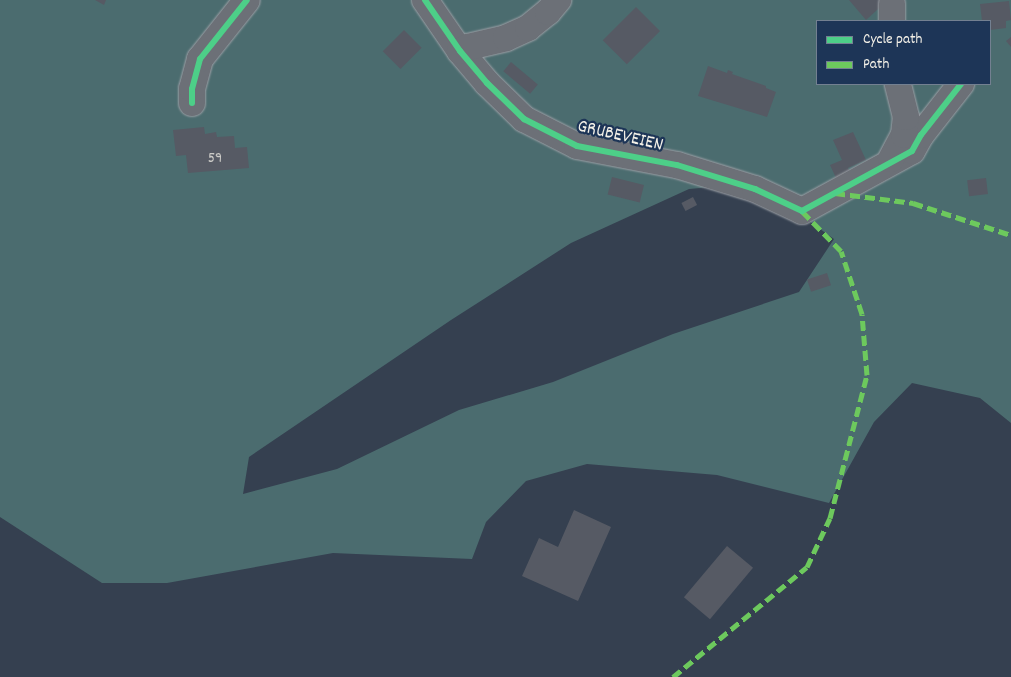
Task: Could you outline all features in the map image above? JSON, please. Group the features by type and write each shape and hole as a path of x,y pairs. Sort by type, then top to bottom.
{"street":[{"path":"192,103 192,89 200,59 247,0"},
{"name":"GRUBEVEIEN","path":"425,0 460,51 487,83 524,119 577,146 677,165 755,189 802,211 889,164"},
{"path":"460,51 468,47 506,38 528,28 548,12 558,0"},
{"path":"889,164 904,135 906,117 898,85"},
{"path":"889,164 912,151 960,85"}],"green space":[{"path":"0,0 1011,0 1011,423 980,398 912,383 874,422 829,503 717,475 587,464 526,481 486,522 472,559 333,553 167,583 102,583 0,517","holes":["756,183 834,239 799,292 673,334 553,382 459,410 337,469 243,494 249,457 451,320 571,243 689,189"]}],"building":[{"path":"95,0 106,0 104,5"},
{"path":"849,0 886,0 887,1 866,20"},
{"path":"1009,1 1011,20 1006,21 1006,28 991,30 991,20 982,20 980,4"},
{"path":"636,7 660,31 627,64 603,40"},
{"path":"404,30 422,48 400,69 383,51"},
{"path":"1011,37 1011,47 1006,41"},
{"path":"511,62 538,84 530,94 503,71"},
{"path":"708,66 727,73 728,70 733,72 732,74 766,86 766,88 776,92 767,117 698,96"},
{"path":"204,127 205,134 216,132 217,137 234,136 235,148 247,147 249,168 188,173 186,155 176,156 173,130"},
{"path":"853,132 866,160 848,168 850,172 836,178 830,165 842,160 833,140"},
{"path":"612,177 644,185 640,202 608,194"},
{"path":"986,178 988,194 969,196 967,180"},
{"path":"693,197 697,205 686,211 681,203"},
{"path":"827,273 831,285 811,292 807,279"},
{"path":"574,510 611,527 578,601 522,576 539,538 558,547"},
{"path":"727,546 753,568 710,619 684,597"}],"marked path":[{"path":"835,193 913,203 1011,235"},
{"path":"673,677 807,567 830,518 867,375 862,314 841,251 802,211"}],"cycle path":[{"path":"192,103 192,89 200,59 247,0"},
{"path":"425,0 460,51 487,83 524,119 577,146 677,165 755,189 802,211 912,151 921,135 960,85"}]}
